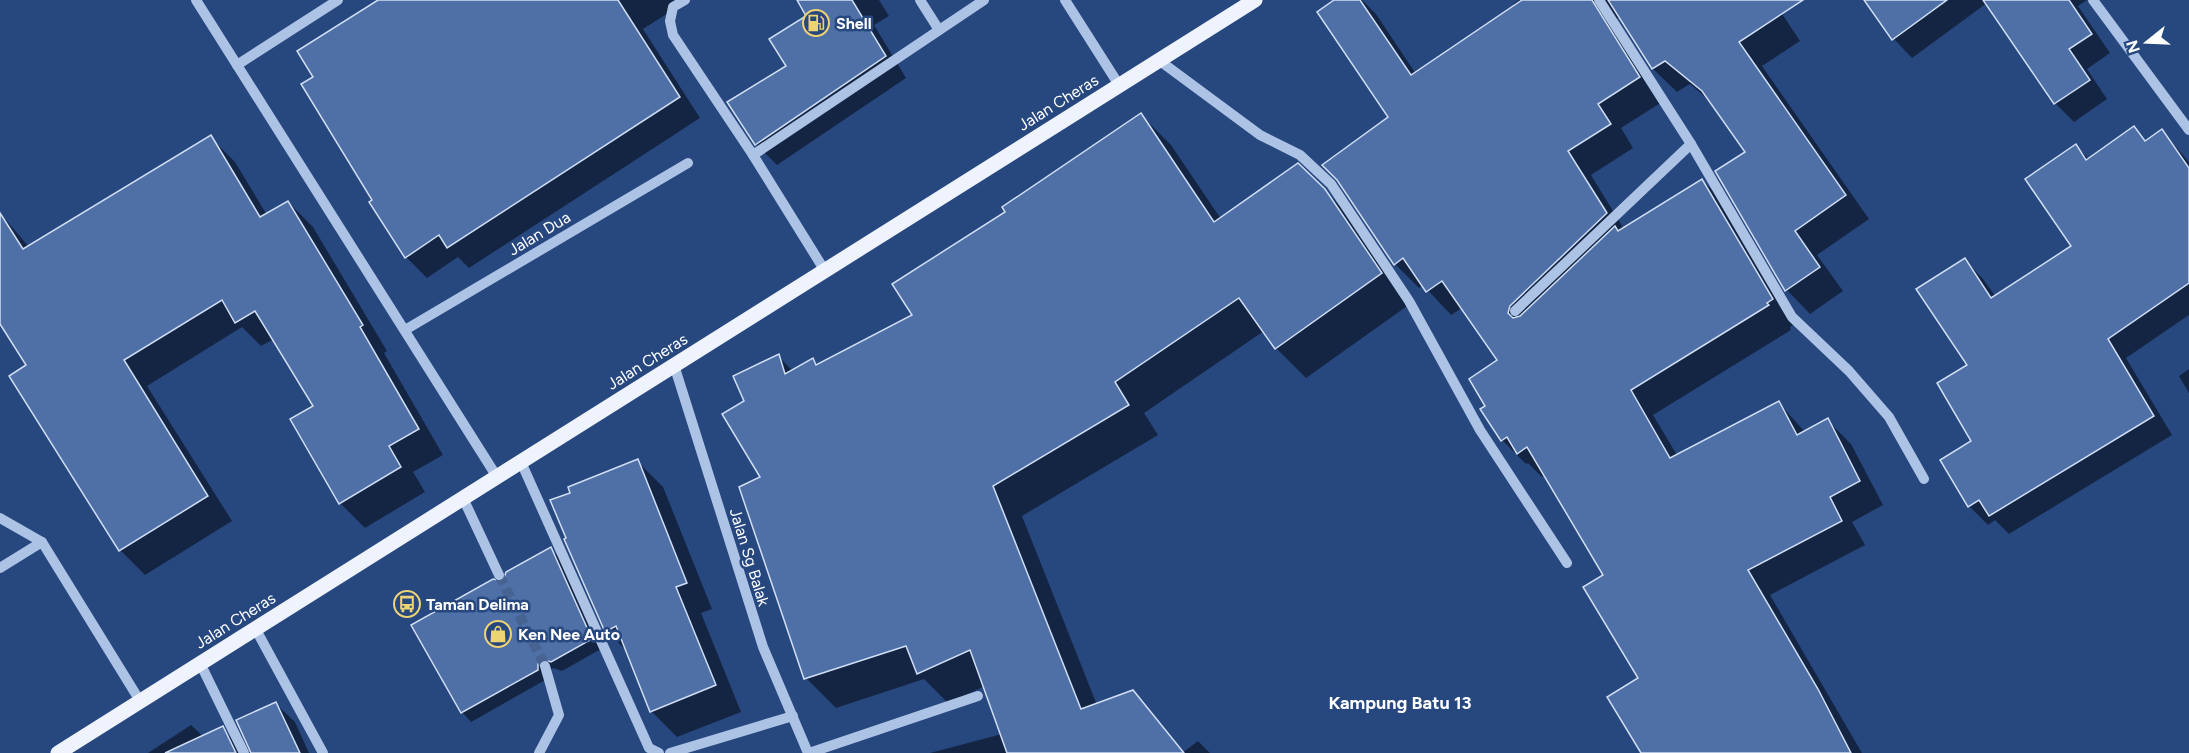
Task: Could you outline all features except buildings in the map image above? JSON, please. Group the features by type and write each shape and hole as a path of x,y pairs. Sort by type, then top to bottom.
{"main road":[{"name":"Jalan Cheras","path":"58,753 1255,0"}],"street":[{"path":"196,0 497,477"},
{"path":"237,65 338,0"},
{"path":"685,0 673,7 670,21 673,35 753,155 825,271"},
{"path":"920,0 939,30"},
{"path":"753,155 984,0"},
{"path":"1065,0 1119,85"},
{"path":"1599,0 1691,144 1792,317 1849,371 1888,417 1924,479"},
{"path":"2093,0 2189,130"},
{"path":"1160,61 1260,135 1300,155 1330,184 1409,301 1480,430 1567,563"},
{"path":"1515,311 1691,144"},
{"name":"Jalan Dua","path":"405,330 688,163"},
{"name":"Jalan Sg Balak","path":"674,365 763,647 809,753"},
{"path":"521,462 649,748 659,753"},
{"path":"463,498 499,575"},
{"path":"0,518 42,542 140,701"},
{"path":"0,567 42,542"},
{"path":"255,628 323,753"},
{"path":"200,663 244,753"},
{"path":"539,753 559,715 545,666"},
{"path":"809,753 978,696"},
{"path":"670,753 793,716"}],"tunnel":[{"path":"499,575 545,666"}],"place":[{"name":"Shell","path":"816,23"},
{"name":"Taman Delima","path":"407,604"},
{"name":"Ken Nee Auto","path":"498,634"}],"district":[{"name":"Kampung Batu 13","path":"1400,703"}]}
